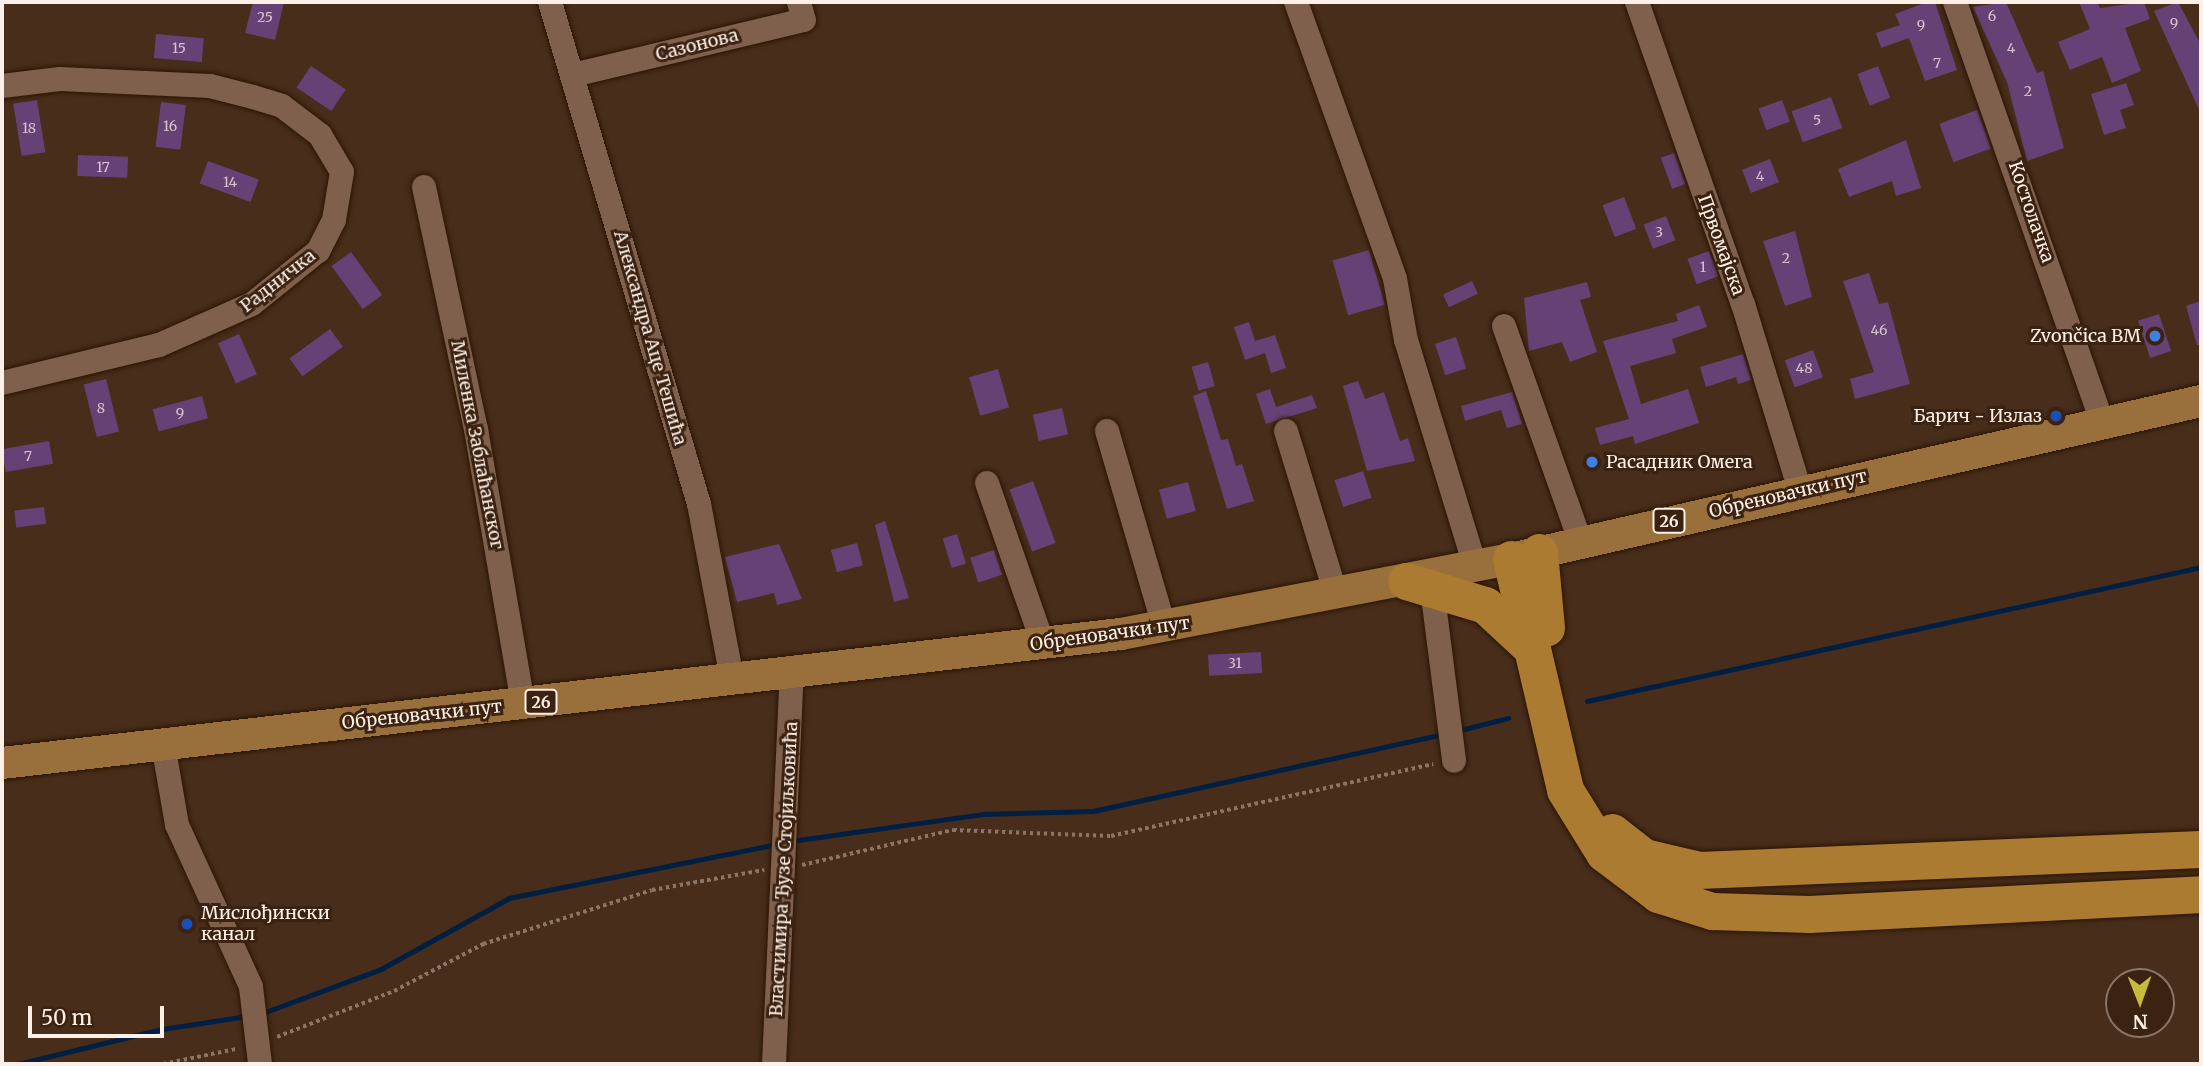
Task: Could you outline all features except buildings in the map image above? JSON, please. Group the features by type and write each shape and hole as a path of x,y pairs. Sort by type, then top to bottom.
{"highway":[{"path":"1525,555 1527,644 1555,761 1579,818 1619,869 1658,894 1712,911 1796,914 2201,894"},
{"path":"1525,555 1574,768 1602,823 1644,857 1669,867 1726,871 2201,849"},
{"path":"1422,583 1500,614 1527,644"}],"main road":[{"name":"Обреновачки пут","path":"2,763 1043,644 1164,626 1336,595 1422,583 1475,566 2201,401"}],"street":[{"name":"Александра Аце Тешића","path":"550,2 699,504 732,679"},
{"name":"Сазонова","path":"573,75 804,20 799,2"},
{"path":"1296,2 1395,279 1406,340 1475,566"},
{"name":"Првомајска","path":"1637,2 1743,304 1800,491"},
{"name":"Костолачка","path":"1955,2 2103,424"},
{"name":"Радничка","path":"2,86 73,80 210,86 282,106 320,135 342,172 334,220 318,251 252,304 159,345 2,383"},
{"name":"Миленка Заблаћанског","path":"424,187 476,429 523,704"},
{"path":"1504,326 1581,543"},
{"path":"1107,431 1164,626"},
{"path":"1286,431 1336,595"},
{"path":"987,483 1043,644"},
{"path":"1422,583 1434,604 1453,743"},
{"name":"Властимира Ђузе Стојиљковића","path":"774,1064 788,824 792,673"},
{"path":"163,744 170,807 239,951 254,1001 259,1045"}],"path":[{"path":"163,1064 259,1045 394,991 482,944 652,890 785,867 953,830 1111,836 1453,743"}],"waterway":[{"path":"1587,701 2201,567"},
{"path":"1456,731 1508,718"},
{"path":"791,841 984,814 1093,811 1443,734"},
{"path":"260,1014 381,969 509,898 778,844"},
{"path":"18,1064 162,1029 247,1016"}],"place":[{"name":"Zvončica BM","path":"2155,336"},
{"name":"Барич - Излаз","path":"2056,416"},
{"name":"Расадник Омега","path":"1592,462"},
{"name":"Мислођински канал","path":"187,924"}]}
